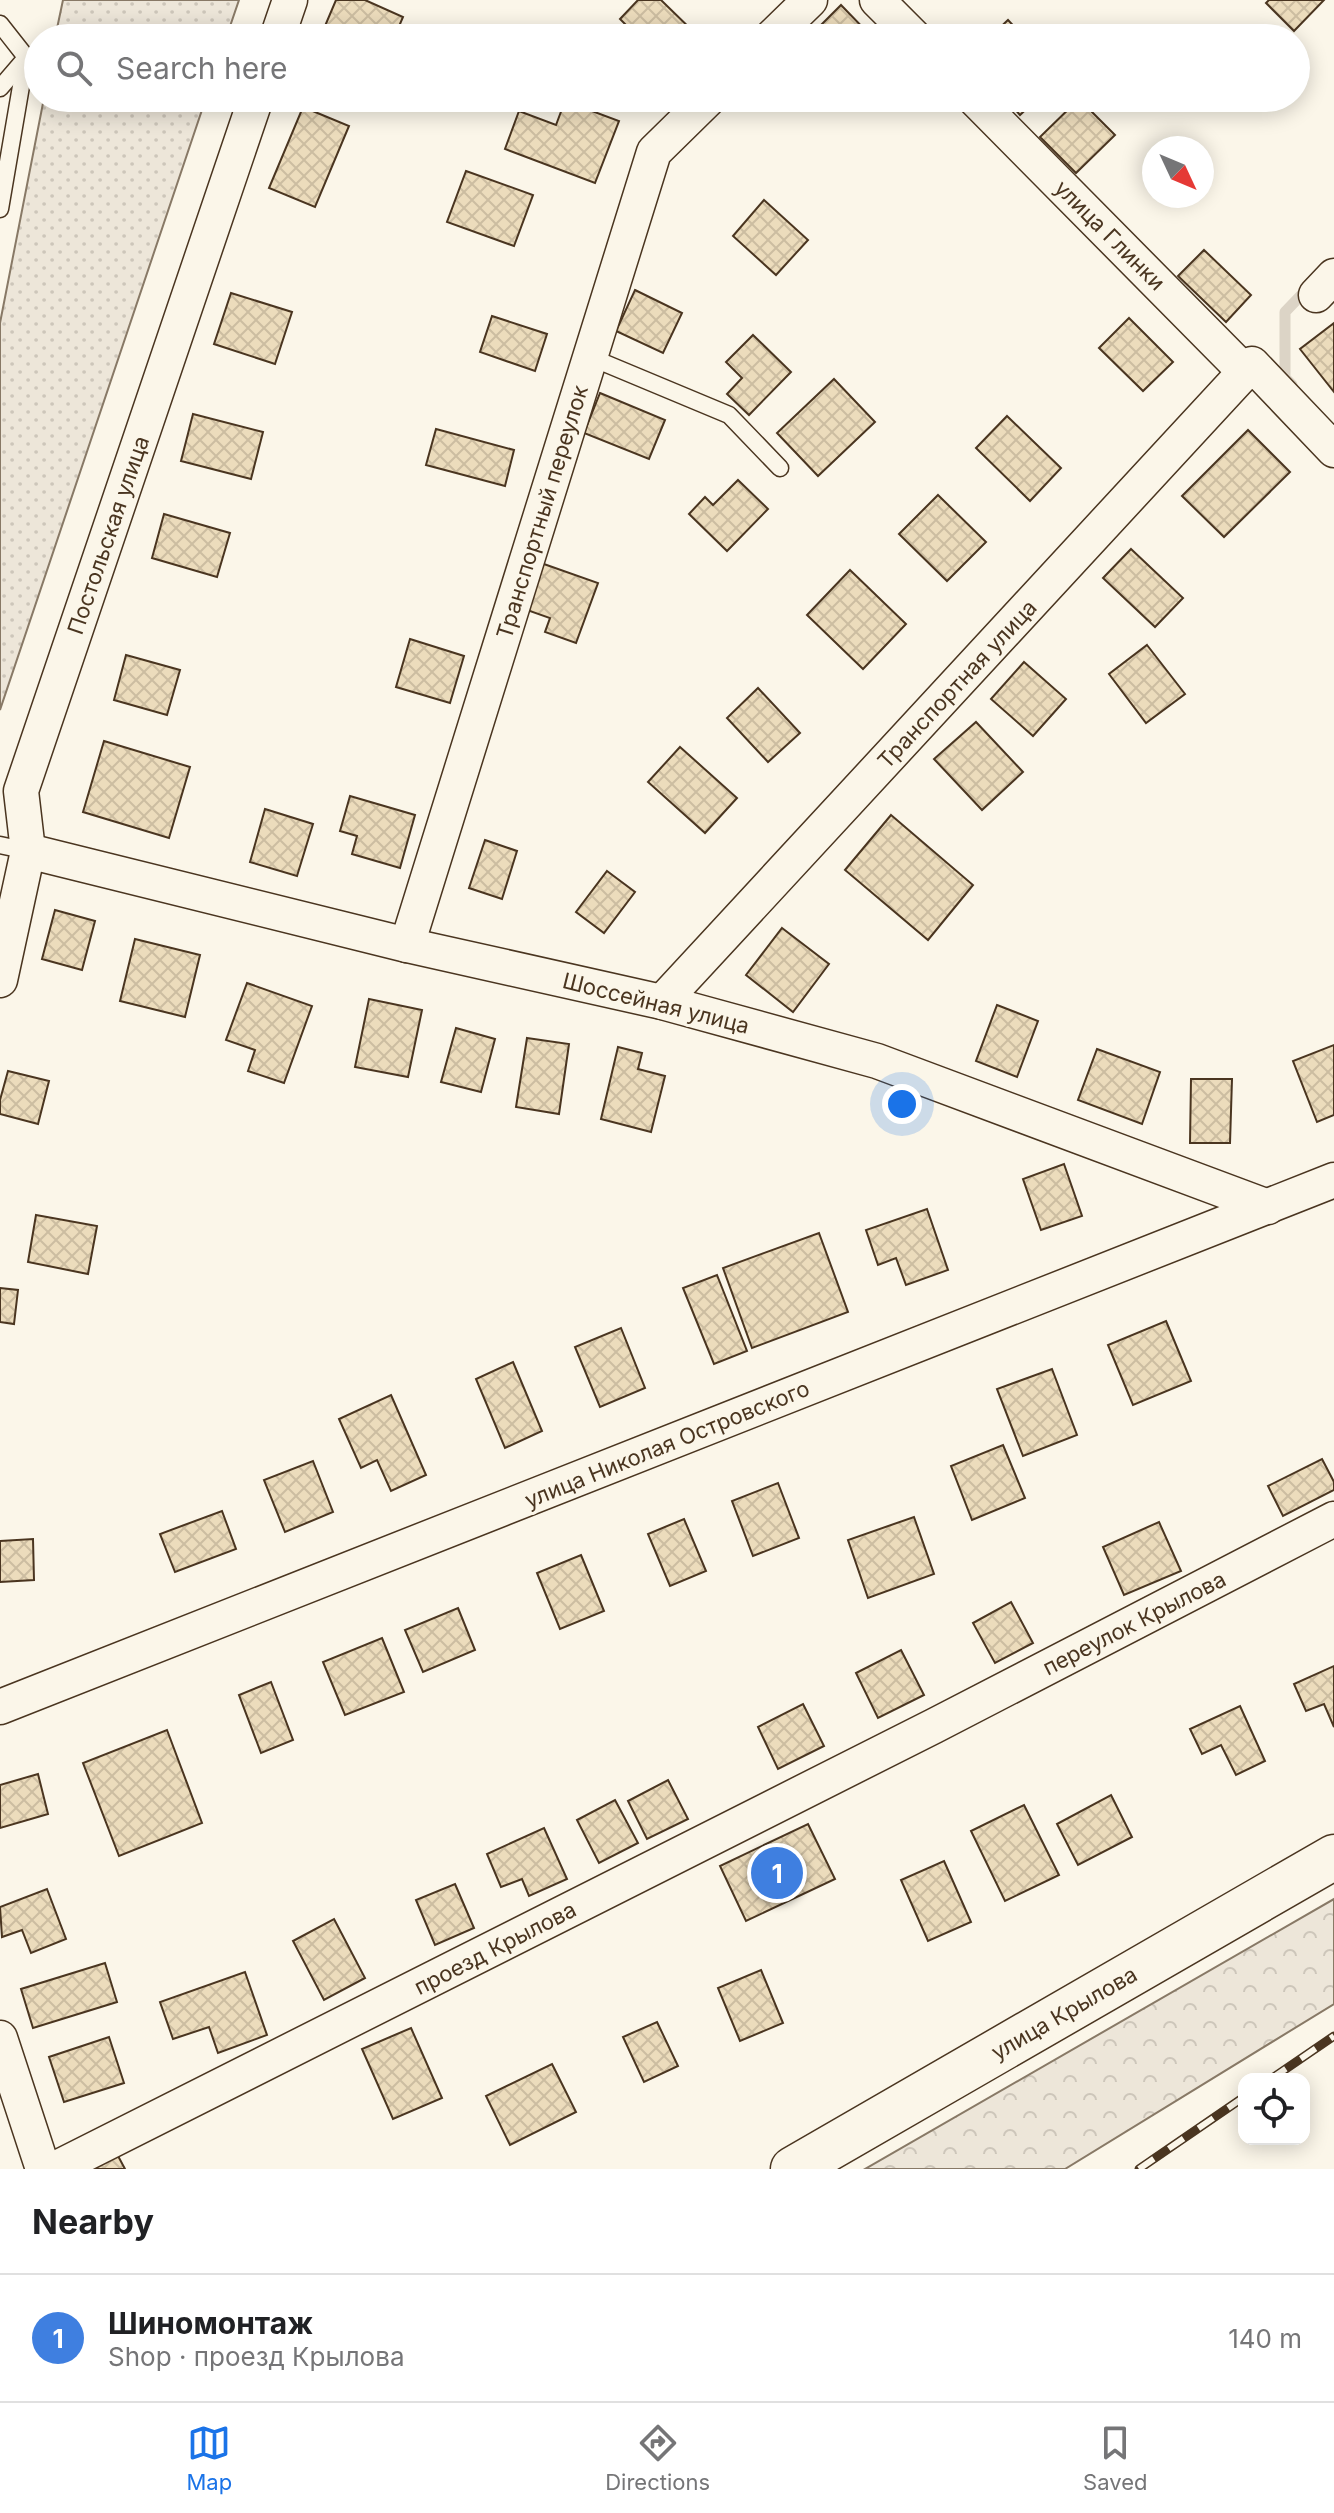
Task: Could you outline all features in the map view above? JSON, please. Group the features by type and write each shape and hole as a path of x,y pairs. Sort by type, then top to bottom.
{"main road":[{"name":"улица Крылова","path":"793,2169 1334,1857"}],"street":[{"path":"282,24 290,0"},
{"path":"785,24 810,0"},
{"path":"877,0 901,24"},
{"name":"Постольская улица","path":"0,980 21,791 251,112"},
{"name":"Транспортный переулок","path":"407,945 654,152 695,112"},
{"name":"улица Глинки","path":"988,112 1334,450"},
{"name":"Транспортная улица","path":"662,1002 1249,369"},
{"name":"Шоссейная улица","path":"14,848 407,945 662,1002 877,1061 1268,1207"},
{"name":"улица Николая Островского","path":"0,1707 1334,1180"},
{"name":"переулок Крылова","path":"934,1726 1334,1519"},
{"name":"проезд Крылова","path":"55,2169 934,1726"},
{"path":"0,2038 43,2169"}],"lane":[{"path":"0,24 24,54"},
{"path":"0,88 24,59"},
{"path":"0,209 24,69"},
{"path":"590,357 729,415 780,468"}],"green space":[{"path":"63,0 239,0 231,24 58,24"},
{"path":"41,112 201,112 0,710 0,323"},
{"path":"1334,1899 1334,2004 1065,2169 865,2169"}],"building":[{"path":"336,0 365,0 403,17 400,24 326,24"},
{"path":"638,0 661,0 686,24 625,24 620,19"},
{"path":"1269,0 1324,0 1301,24 1287,24 1266,3"},
{"path":"841,5 859,24 822,24"},
{"path":"301,112 315,112 349,126 315,207 269,188"},
{"path":"519,112 556,125 561,112 595,112 619,121 595,183 505,149"},
{"path":"1066,112 1092,112 1115,135 1076,173 1040,137"},
{"path":"466,171 533,195 514,246 447,222"},
{"path":"764,200 808,240 776,275 733,236"},
{"path":"1204,250 1251,295 1226,322 1178,276"},
{"path":"635,290 682,313 663,353 616,331"},
{"path":"231,293 292,312 275,364 214,344"},
{"path":"492,316 547,334 535,371 480,352"},
{"path":"1129,318 1173,362 1143,391 1099,348"},
{"path":"1334,323 1334,392 1300,349"},
{"path":"753,335 791,372 749,415 727,394 742,378 726,362"},
{"path":"834,379 875,422 818,476 777,433"},
{"path":"600,393 665,420 649,459 584,433"},
{"path":"193,414 263,432 251,479 181,461"},
{"path":"1007,416 1061,468 1030,501 976,448"},
{"path":"436,429 514,450 505,486 426,465"},
{"path":"1248,430 1290,472 1224,537 1182,496"},
{"path":"738,480 768,509 727,551 689,514 705,497 713,505"},
{"path":"938,495 986,542 947,581 899,534"},
{"path":"164,514 230,533 217,577 152,558"},
{"path":"1131,549 1183,598 1155,627 1103,578"},
{"path":"541,563 598,583 576,643 545,632 550,618 524,609"},
{"path":"850,570 906,624 863,669 807,615"},
{"path":"410,639 464,656 450,703 396,687"},
{"path":"1147,645 1185,694 1146,723 1109,674"},
{"path":"126,655 180,670 167,715 114,700"},
{"path":"1024,662 1066,699 1033,736 991,699"},
{"path":"758,688 800,733 768,762 727,718"},
{"path":"976,722 1023,772 982,810 934,759"},
{"path":"104,741 190,767 169,838 83,812"},
{"path":"680,747 737,798 705,833 648,782"},
{"path":"350,796 415,815 400,868 352,854 357,836 340,831"},
{"path":"265,809 313,824 297,876 250,862"},
{"path":"891,815 973,885 928,940 845,870"},
{"path":"485,840 517,851 502,899 469,888"},
{"path":"607,871 635,892 604,933 576,912"},
{"path":"55,910 95,921 82,970 42,959"},
{"path":"782,928 829,964 793,1012 746,975"},
{"path":"135,939 200,955 185,1017 120,1001"},
{"path":"247,983 312,1006 284,1083 248,1071 255,1050 226,1040"},
{"path":"369,999 422,1010 408,1077 355,1067"},
{"path":"997,1005 1038,1021 1017,1077 976,1061"},
{"path":"456,1028 495,1039 481,1092 441,1082"},
{"path":"527,1038 569,1044 559,1114 516,1107"},
{"path":"1334,1045 1334,1115 1317,1122 1293,1061"},
{"path":"618,1047 642,1053 638,1069 665,1076 651,1132 601,1119"},
{"path":"1097,1049 1160,1072 1142,1124 1078,1100"},
{"path":"8,1071 49,1081 38,1124 0,1114 0,1100"},
{"path":"1191,1079 1232,1079 1230,1143 1190,1143"},
{"path":"1064,1164 1082,1216 1041,1230 1023,1179"},
{"path":"927,1209 948,1270 906,1285 896,1258 878,1265 866,1230"},
{"path":"36,1215 97,1226 88,1274 28,1262"},
{"path":"819,1233 848,1312 752,1348 723,1268"},
{"path":"717,1275 747,1351 714,1364 683,1288"},
{"path":"0,1288 18,1290 14,1324 0,1322"},
{"path":"1166,1321 1191,1381 1133,1405 1108,1345"},
{"path":"621,1328 645,1388 600,1407 575,1347"},
{"path":"513,1362 542,1431 505,1448 476,1379"},
{"path":"1052,1369 1077,1435 1023,1456 997,1389"},
{"path":"391,1395 426,1475 391,1491 377,1460 361,1468 339,1419"},
{"path":"1003,1445 1025,1498 972,1520 951,1466"},
{"path":"1322,1459 1334,1482 1334,1490 1283,1516 1268,1486"},
{"path":"313,1461 333,1512 285,1532 264,1480"},
{"path":"778,1483 799,1538 753,1556 732,1501"},
{"path":"222,1511 236,1549 175,1572 160,1534"},
{"path":"914,1517 934,1574 868,1598 848,1540"},
{"path":"684,1519 706,1571 670,1586 648,1534"},
{"path":"1159,1522 1181,1571 1124,1595 1103,1547"},
{"path":"33,1539 34,1580 0,1582 0,1541"},
{"path":"581,1555 604,1611 560,1629 537,1573"},
{"path":"1011,1602 1033,1643 995,1663 973,1623"},
{"path":"458,1608 475,1650 423,1672 405,1630"},
{"path":"382,1638 404,1692 345,1715 323,1662"},
{"path":"901,1650 924,1695 878,1718 856,1673"},
{"path":"1334,1666 1334,1727 1324,1704 1306,1711 1294,1684"},
{"path":"271,1682 293,1740 261,1753 239,1695"},
{"path":"803,1704 824,1746 778,1769 758,1727"},
{"path":"1240,1706 1265,1761 1236,1775 1221,1745 1202,1754 1190,1729"},
{"path":"167,1730 202,1823 119,1856 83,1763"},
{"path":"38,1774 48,1814 0,1828 0,1785"},
{"path":"668,1780 688,1819 647,1839 628,1801"},
{"path":"1111,1795 1132,1837 1078,1865 1057,1824"},
{"path":"615,1800 638,1843 599,1863 577,1820"},
{"path":"1024,1805 1059,1875 1005,1901 971,1831"},
{"path":"808,1824 835,1879 746,1921 720,1866"},
{"path":"544,1828 567,1879 529,1896 522,1879 501,1887 487,1854"},
{"path":"944,1861 971,1922 928,1941 901,1880"},
{"path":"455,1884 474,1928 435,1945 416,1900"},
{"path":"47,1889 66,1939 31,1953 22,1930 2,1937 0,1907"},
{"path":"334,1919 365,1978 324,2000 293,1941"},
{"path":"105,1963 117,2002 33,2028 21,1989"},
{"path":"761,1970 783,2023 740,2041 718,1988"},
{"path":"245,1972 267,2035 218,2053 209,2027 173,2039 160,2002"},
{"path":"657,2022 678,2066 644,2082 623,2037"},
{"path":"411,2028 442,2098 393,2119 362,2049"},
{"path":"109,2037 124,2083 64,2102 49,2057"},
{"path":"552,2064 576,2112 510,2145 486,2096"},
{"path":"117,2154 125,2169 88,2169"}],"waterway":[{"path":"1292,385 1285,378 1285,312 1309,287"}],"railway":[{"path":"1280,2073 1334,2036"},
{"path":"1139,2169 1238,2101"}],"place":[{"name":"Шиномонтаж","path":"777,1873"}]}
